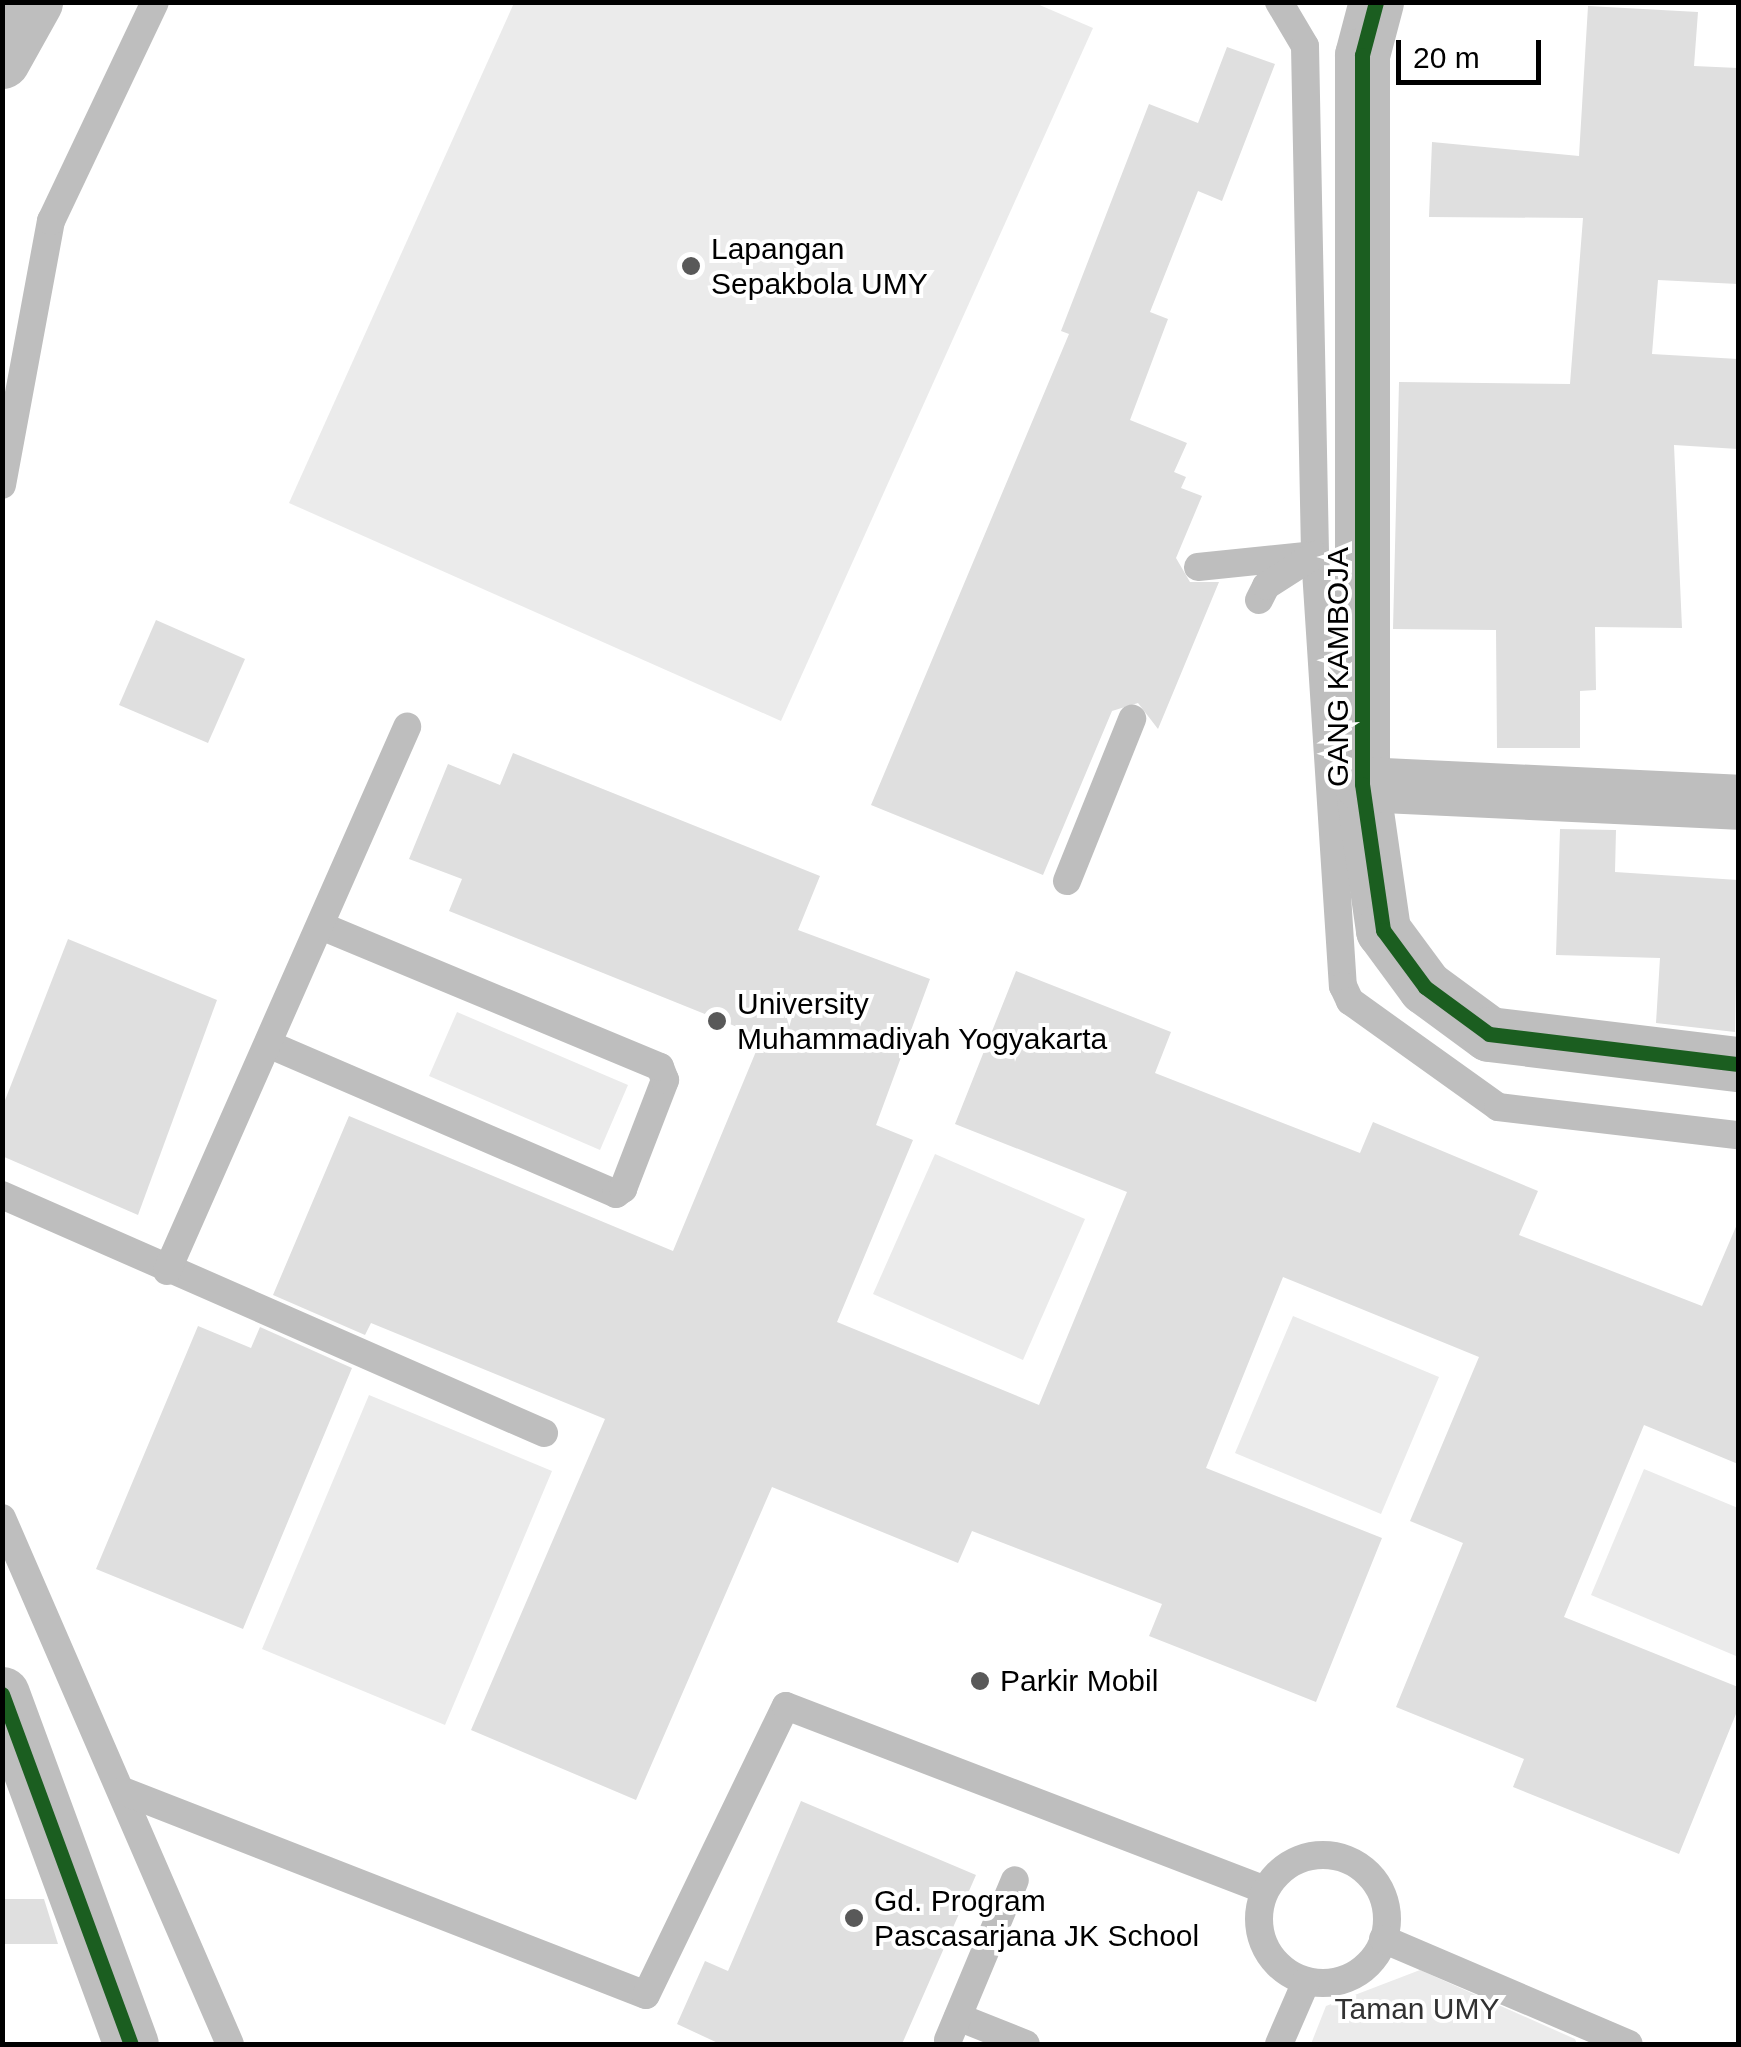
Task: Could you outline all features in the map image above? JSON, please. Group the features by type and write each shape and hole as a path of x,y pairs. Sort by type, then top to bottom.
{"street":[{"path":"2,61 34,2"},
{"name":"GANG KAMBOJA","path":"1376,2 1362,55 1362,784 1383,930 1441,998 1489,1034 1518,1041 1738,1064"},
{"path":"1362,784 1738,802"},
{"path":"2,1694 131,2044"}],"lane":[{"path":"2,485 50,221 155,2"},
{"path":"1279,2 1305,46 1314,555 1341,968 1350,1002 1498,1107 1738,1135"},
{"path":"1198,568 1314,555"},
{"path":"1259,600 1266,586 1314,555"},
{"path":"1067,881 1132,719"},
{"path":"167,1271 407,727"},
{"path":"268,1044 616,1194 624,1190 664,1080 660,1067 321,926"},
{"path":"2,1194 167,1271 544,1432"},
{"path":"2,1518 230,2044"},
{"path":"123,1791 646,1995 786,1706 1265,1890"},
{"path":"1340,1856 1376,1879 1386,1899 1383,1939 1354,1976 1306,1982 1274,1964 1258,1928 1265,1890 1297,1860 1340,1856"},
{"path":"1015,1880 953,2028 1026,2044"},
{"path":"1383,1939 1630,2044"},
{"path":"1280,2044 1306,1982"}],"green space":[{"name":"Lapangan Sepakbola UMY","path":"514,3 1035,3 1093,28 781,721 289,503"},
{"path":"457,1012 628,1085 600,1150 429,1076"},
{"path":"935,1154 1085,1219 1023,1360 873,1294"},
{"path":"1293,1316 1439,1377 1381,1514 1235,1453"},
{"path":"369,1395 552,1471 445,1725 262,1649"},
{"path":"1644,1469 1738,1508 1736,1656 1591,1595"},
{"name":"Taman UMY","path":"1420,1970 1575,2039 1577,2044 1311,2044 1326,2006"}],"building":[{"path":"1588,6 1698,12 1694,66 1738,68 1738,284 1658,280 1652,354 1738,359 1738,449 1674,445 1682,628 1595,627 1596,690 1580,691 1580,748 1497,748 1496,630 1393,629 1399,382 1570,384 1583,218 1429,217 1432,142 1579,156"},
{"path":"1227,47 1275,64 1222,201 1198,191 1150,312 1168,319 1130,420 1187,443 1174,472 1186,477 1181,488 1202,496 1176,558 1190,582 1219,582 1158,729 1138,703 1112,711 1043,875 871,805 1069,334 1061,331 1149,104 1198,123"},
{"path":"156,620 245,659 208,743 119,705"},
{"path":"513,753 820,876 798,930 930,979 876,1125 913,1140 837,1322 1039,1405 1127,1192 955,1124 1016,971 1171,1032 1155,1073 1360,1153 1373,1122 1538,1191 1519,1235 1702,1306 1738,1222 1738,1464 1644,1425 1564,1617 1738,1687 1738,1709 1679,1854 1513,1787 1524,1759 1396,1707 1463,1543 1410,1521 1479,1357 1283,1277 1206,1468 1382,1538 1316,1702 1149,1636 1162,1604 972,1531 958,1563 772,1487 636,1800 471,1730 605,1419 371,1323 365,1335 273,1295 349,1116 673,1251 762,1037 449,911 462,879 409,859 448,764 500,785"},
{"path":"1560,829 1616,830 1615,872 1738,880 1735,1032 1656,1023 1660,958 1556,955"},
{"path":"68,939 217,1000 138,1215 2,1156 2,1108"},
{"path":"198,1326 251,1348 260,1327 352,1368 243,1629 96,1569"},
{"name":"Gd. Program Pascasarjana JK School","path":"801,1801 976,1875 902,2044 720,2044 677,2024 705,1961 728,1971"},
{"path":"2,1899 44,1899 58,1944 2,1944"}],"cycle path":[{"path":"1376,2 1362,55 1362,784 1383,930 1425,987 1489,1034 1738,1064"},
{"path":"2,1694 131,2044"}],"place":[{"name":"Lapangan Sepakbola UMY","path":"691,266"},
{"name":"University Muhammadiyah Yogyakarta","path":"717,1021"},
{"name":"Parkir Mobil","path":"980,1681"},
{"name":"Gd. Program Pascasarjana JK School","path":"854,1918"}]}
